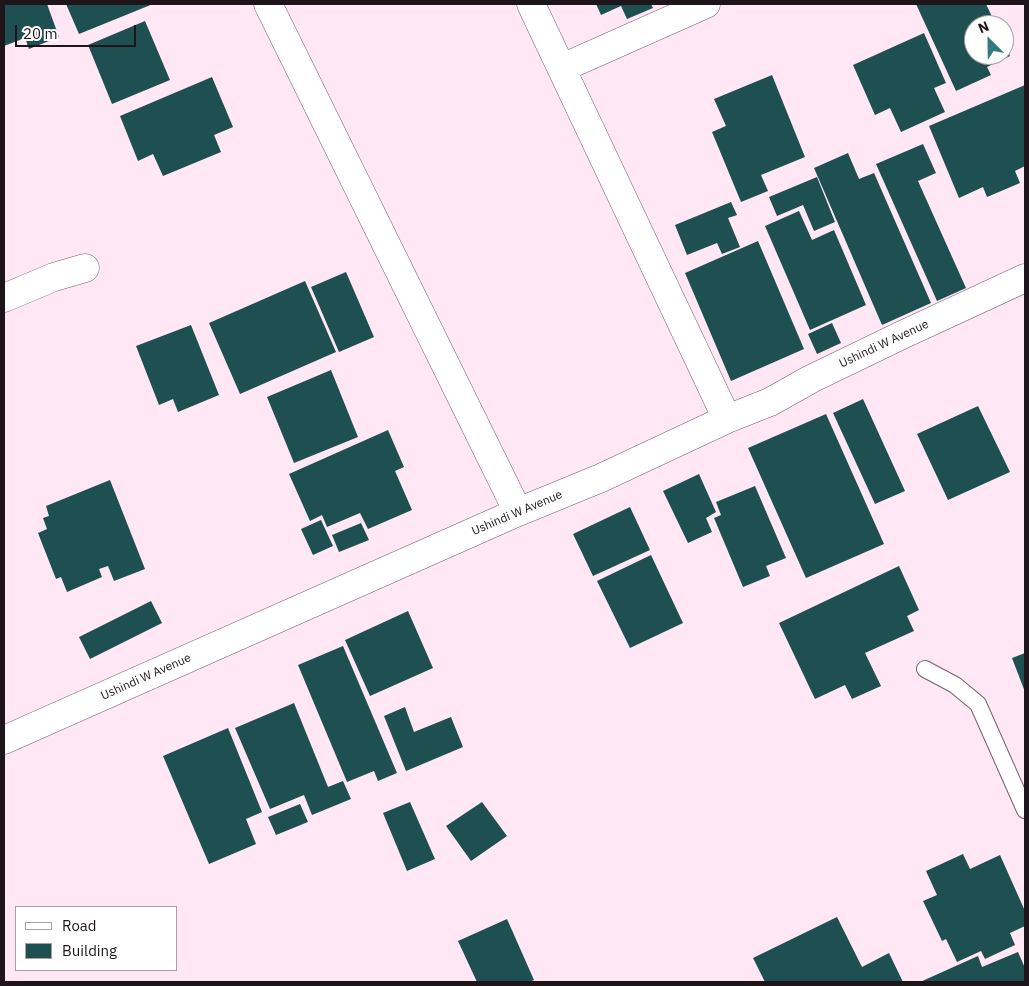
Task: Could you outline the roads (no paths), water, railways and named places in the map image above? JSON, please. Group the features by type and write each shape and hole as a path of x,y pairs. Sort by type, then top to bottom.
{"street":[{"path":"268,4 518,512"},
{"path":"531,4 727,419"},
{"path":"562,68 706,4"},
{"path":"4,298 54,277 85,268"},
{"name":"Ushindi W Avenue","path":"4,740 518,512 609,474 727,419 770,402 893,339 1025,278"}],"lane":[{"path":"925,669 955,685 978,704 1025,810"}]}
